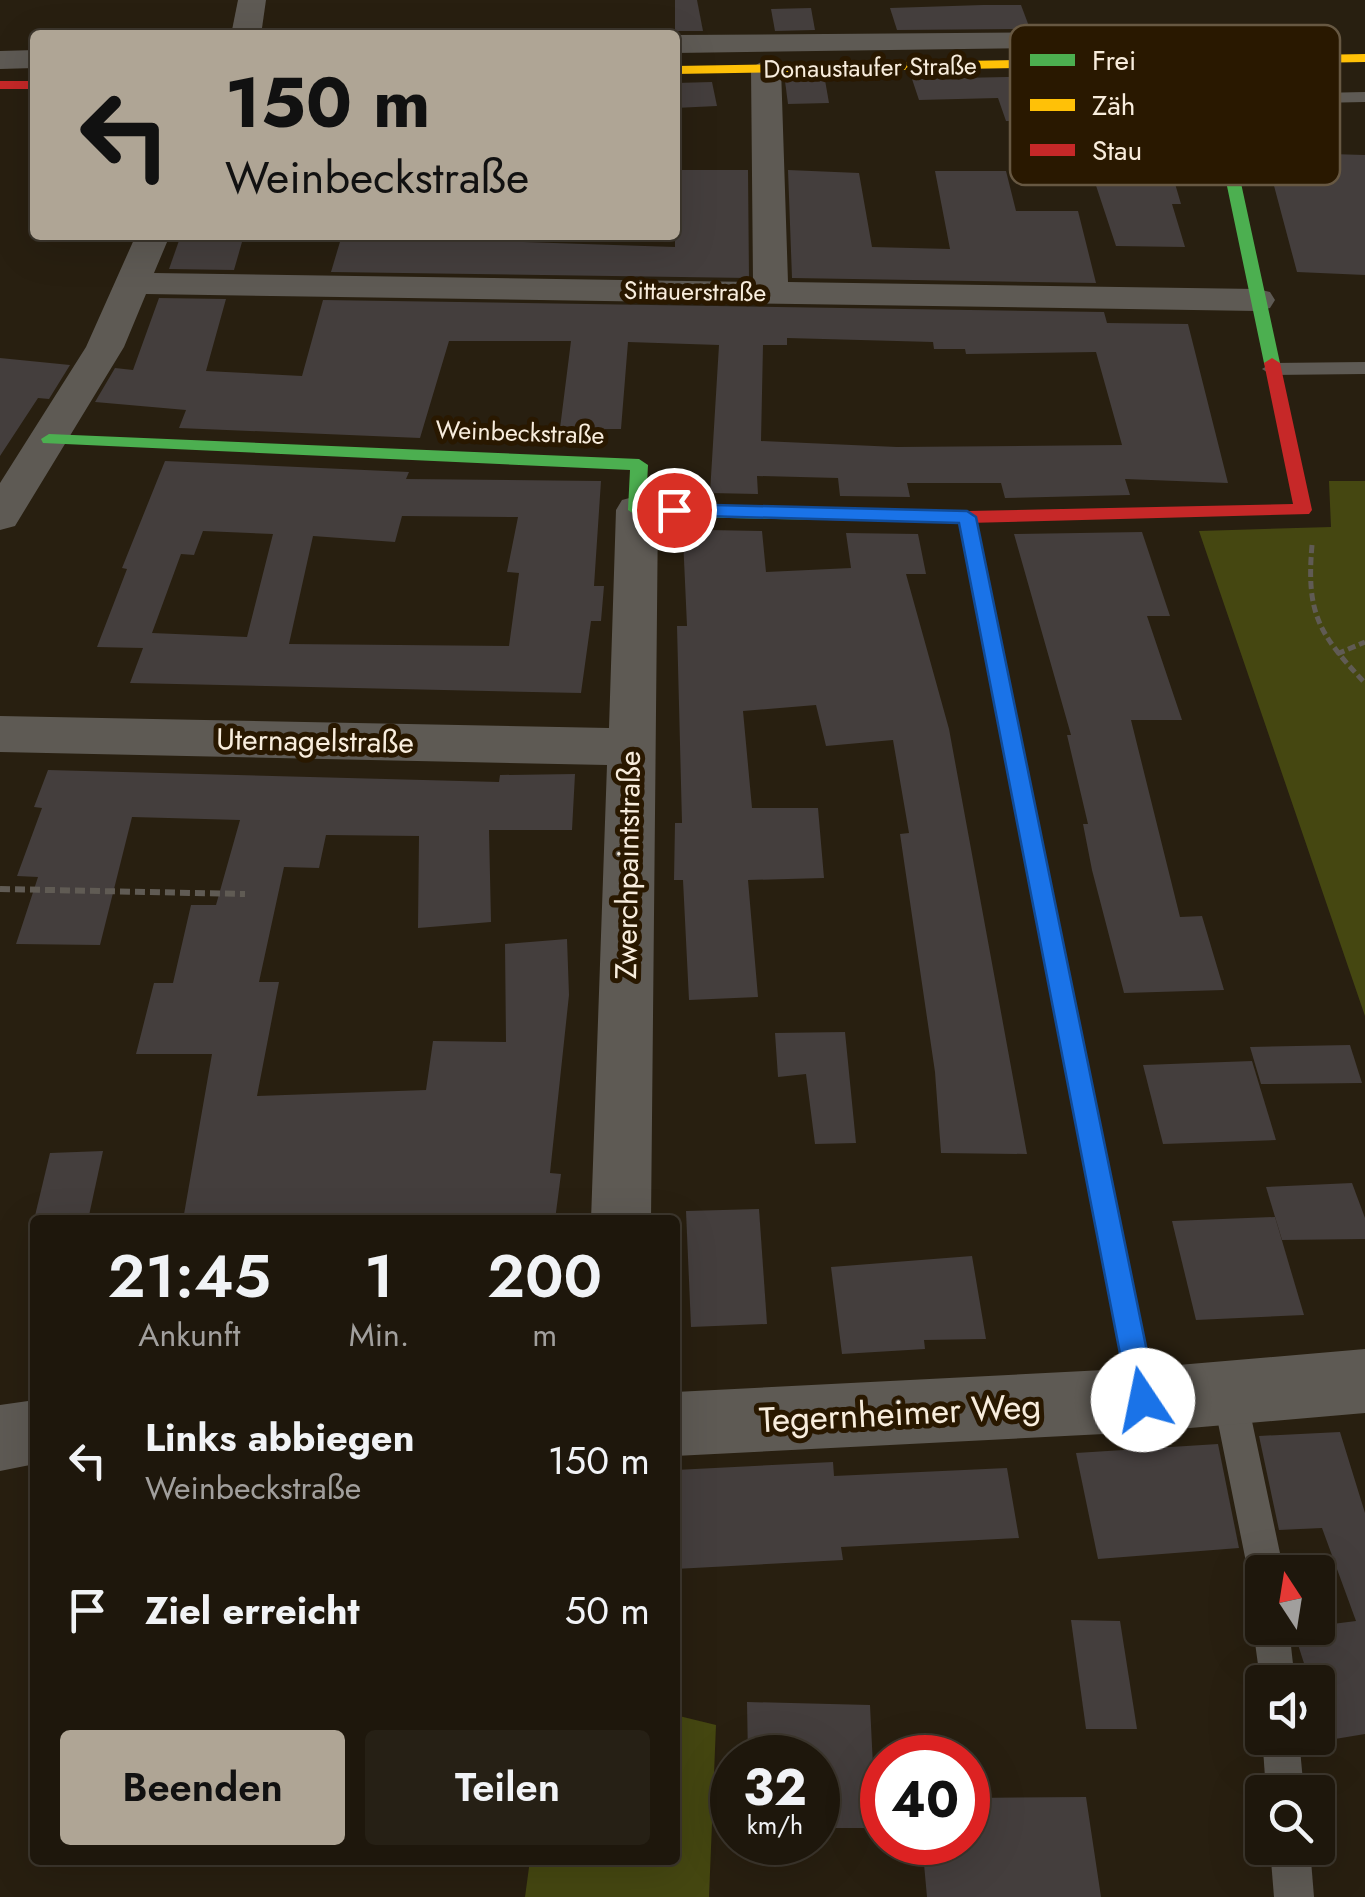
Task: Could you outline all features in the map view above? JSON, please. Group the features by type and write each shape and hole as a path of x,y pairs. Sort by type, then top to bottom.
{"street":[{"path":"247,30 252,0"},
{"name":"Donaustaufer Straße","path":"680,44 1010,42"},
{"name":"Donaustaufer Straße","path":"1340,59 1365,58"},
{"path":"0,60 30,59"},
{"name":"Donaustaufer Straße","path":"680,70 1010,65"},
{"path":"766,68 771,292"},
{"path":"0,86 30,85"},
{"path":"638,510 967,517 1303,510 1233,185"},
{"path":"0,516 105,347 152,240"},
{"name":"Sittauerstraße","path":"134,283 1256,300"},
{"name":"Weinbeckstraße","path":"49,440 639,465 638,510"},
{"name":"Zwerchpaintstraße","path":"621,1215 638,510"},
{"path":"967,517 1143,1400"},
{"name":"Uternagelstraße","path":"0,734 630,748"},
{"name":"Tegernheimer Weg","path":"680,1424 1143,1400 1365,1381"},
{"path":"0,1438 30,1433"}],"lane":[{"path":"1340,98 1365,97"},
{"path":"1272,370 1365,368"},
{"path":"1228,1393 1262,1555"},
{"path":"1291,1865 1294,1897"}],"path":[{"path":"1303,510 1313,534 1307,590 1310,614 1365,684"},
{"path":"1338,654 1365,642"},
{"path":"0,889 246,894"}],"shaded area":[{"path":"1329,481 1365,481 1365,1016 1199,531 1331,527"},
{"path":"680,1716 716,1725 716,1735 710,1735 709,1897 525,1897 529,1865 680,1865"}],"building":[{"path":"675,0 697,0 703,31 675,30"},
{"path":"1021,5 1028,25 1010,25 1010,29 897,30 890,8"},
{"path":"811,8 815,30 775,31 771,9"},
{"path":"1010,77 1010,121 1006,121 998,98 919,100 912,79"},
{"path":"825,80 829,103 788,104 785,81"},
{"path":"712,82 717,106 680,108 680,83"},
{"path":"1340,154 1365,155 1365,275 1297,272 1274,185 1340,185"},
{"path":"680,170 748,170 749,278 331,272 341,240 492,240 675,247 675,240 680,240"},
{"path":"788,170 859,173 872,247 950,249 935,171 1006,171 1016,211 1078,211 1096,283 792,278"},
{"path":"1096,185 1175,185 1181,204 1172,204 1185,247 1116,246"},
{"path":"179,240 243,240 234,270 169,269"},
{"path":"159,298 226,299 206,371 302,376 323,300 1104,312 1107,323 1188,324 1228,483 1125,479 1130,495 1005,498 1001,483 907,483 910,497 840,496 838,478 757,476 758,494 710,493 719,345 628,342 621,429 605,429 604,446 558,444 571,341 449,341 420,438 179,428 186,410 95,402 115,368 133,370","holes":["787,338 933,342 934,349 965,349 966,354 1096,352 1122,445 897,447 761,441 763,345 787,345"]},
{"path":"0,358 70,365 49,399 38,398 0,456"},
{"path":"165,461 409,472 406,479 601,481 594,586 604,586 601,621 591,621 581,693 130,683 143,648 97,647 127,569 122,568","holes":["402,516 518,517 507,572 519,573 509,646 289,644 313,536 395,542","203,531 273,534 247,637 152,633 181,554 194,555"]},
{"path":"708,530 762,531 766,572 851,568 846,533 918,534 926,574 906,574 949,729 1027,1154 941,1153 935,1072 900,834 909,833 893,740 826,746 816,705 743,711 752,808 818,808 824,878 748,880 758,997 689,1000 683,880 674,880 675,823 682,823 677,626 687,626 683,538 708,537"},
{"path":"1142,532 1170,616 1147,616 1182,720 1131,720 1180,917 1202,916 1224,990 1124,993 1092,870 1083,824 1088,824 1067,735 1071,735 1014,534"},
{"path":"48,770 499,782 500,775 575,774 572,830 489,830 491,922 418,928 419,836 326,835 319,868 284,867 259,982 279,982 257,1096 426,1090 433,1041 506,1042 505,944 567,939 569,995 550,1173 561,1174 556,1215 184,1215 212,1054 136,1054 154,983 173,983 191,905 216,905 240,820 132,817 100,945 16,944 38,877 17,876 42,808 34,807"},
{"path":"845,1032 856,1143 815,1144 806,1074 778,1077 775,1033"},
{"path":"1350,1045 1362,1083 1261,1084 1250,1047"},
{"path":"1252,1061 1276,1140 1163,1144 1143,1065"},
{"path":"103,1151 89,1215 35,1215 50,1153"},
{"path":"1352,1183 1365,1218 1365,1239 1282,1240 1266,1187"},
{"path":"759,1209 767,1324 691,1327 686,1211"},
{"path":"1275,1217 1304,1315 1196,1320 1172,1221"},
{"path":"972,1256 986,1339 924,1340 925,1349 842,1354 831,1267"},
{"path":"1340,1432 1365,1513 1365,1734 1335,1739 1335,1665 1305,1665 1298,1645 1335,1645 1335,1624 1356,1621 1322,1528 1279,1530 1259,1436"},
{"path":"1218,1444 1239,1548 1098,1559 1076,1453"},
{"path":"833,1462 834,1476 1007,1468 1019,1538 841,1547 843,1560 680,1569 680,1470"},
{"path":"1071,1620 1120,1621 1137,1729 1086,1729"},
{"path":"747,1702 870,1705 871,1735 860,1735 860,1828 840,1828 840,1735 748,1735"},
{"path":"1086,1797 1101,1897 927,1897 924,1865 990,1865 990,1798"}],"traffic: fast":[{"path":"1234,185 1272,363"},
{"path":"49,439 639,465 637,510 827,514"},
{"path":"967,517 1068,1025"}],"traffic: slow":[{"path":"1340,58 1365,58"},
{"path":"680,70 1010,64"},
{"path":"1068,1025 1143,1400"}],"traffic: jam":[{"path":"0,85 30,85"},
{"path":"827,514 967,517 1303,510 1272,363"}],"route":[{"path":"674,510 967,517 1143,1400"}]}
